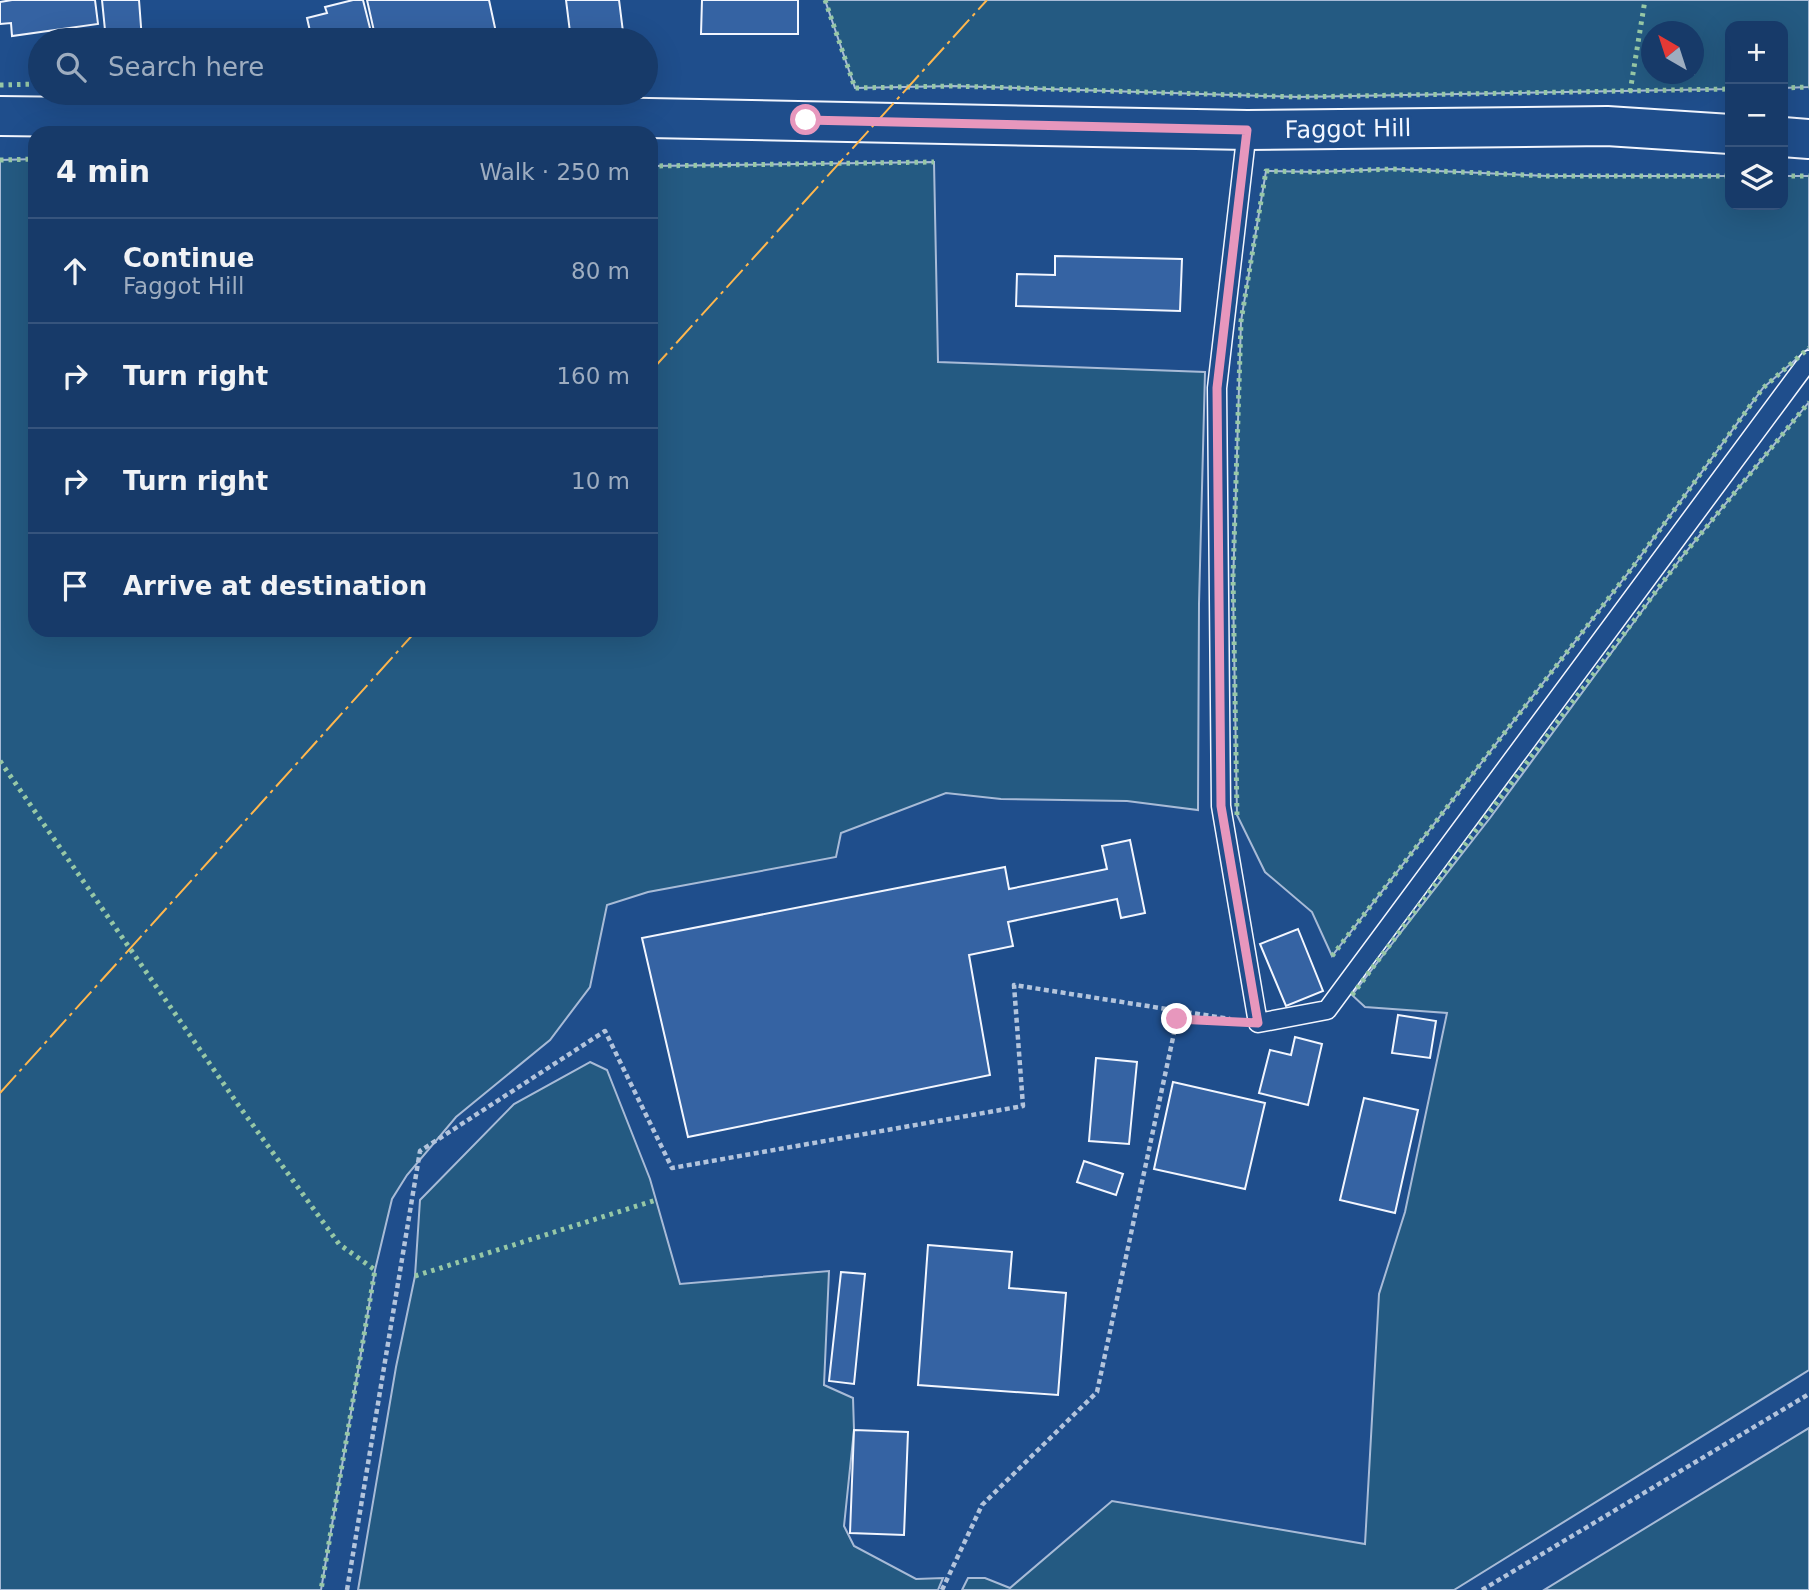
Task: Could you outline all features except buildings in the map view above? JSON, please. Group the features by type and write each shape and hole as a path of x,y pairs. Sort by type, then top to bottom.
{"street":[{"name":"Faggot Hill","path":"0,116 405,121 547,116 1247,130 1607,126 1725,134"},
{"path":"1788,137 1809,139"}],"lane":[{"path":"1247,130 1217,388 1221,806 1258,1023 1327,1010 1809,360"}],"path":[{"path":"348,1590 420,1151 605,1031 672,1168 1023,1106 1014,985 1258,1023"},
{"path":"942,1590 982,1505 1097,1392 1177,1019 1258,1023"},
{"path":"1482,1590 1809,1394"}],"shaded area":[{"path":"825,0 1809,0 1809,87 1788,88 1788,21 1725,21 1725,89 1298,97 953,86 855,88"},
{"path":"28,159 28,637 658,637 658,166 934,162 938,362 1205,372 1199,604 1198,810 1127,801 1001,799 946,793 841,833 836,857 648,892 607,905 590,987 550,1040 456,1117 407,1175 392,1199 375,1270 321,1590 0,1590 0,160"},
{"path":"1393,169 1548,176 1725,176 1725,210 1788,210 1788,176 1809,176 1809,348 1763,388 1632,568 1332,956 1312,912 1265,872 1237,815 1233,586 1241,321 1266,171"},
{"path":"1809,402 1809,1370 1454,1590 962,1590 968,1578 985,1578 1010,1588 1112,1501 1365,1544 1379,1294 1405,1212 1447,1013 1365,1007 1352,995 1490,818 1681,558"},
{"path":"590,1062 607,1070 650,1179 680,1284 829,1271 824,1385 853,1398 854,1430 844,1526 854,1546 916,1579 943,1578 938,1590 358,1590 396,1367 415,1276 420,1200 514,1104"},
{"path":"1809,1428 1809,1590 1544,1590"}],"hedge":[{"path":"825,0 855,88 953,86 1298,97 1725,89"},
{"path":"1630,92 1645,0"},
{"path":"0,85 28,84"},
{"path":"1788,88 1809,87"},
{"path":"0,160 28,159"},
{"path":"658,166 934,162"},
{"path":"1237,815 1233,577 1241,321 1266,171 1393,169 1548,176 1725,176"},
{"path":"1788,176 1809,176"},
{"path":"1332,956 1632,568 1763,388 1809,348"},
{"path":"1352,995 1681,558 1809,402"},
{"path":"0,761 239,1106 339,1244 375,1270 321,1590"},
{"path":"415,1276 656,1200"}],"power":[{"path":"658,363 987,0"},
{"path":"0,1093 411,637"}],"route":[{"path":"806,120 1247,130 1217,388 1221,806 1258,1023 1177,1019"}]}
